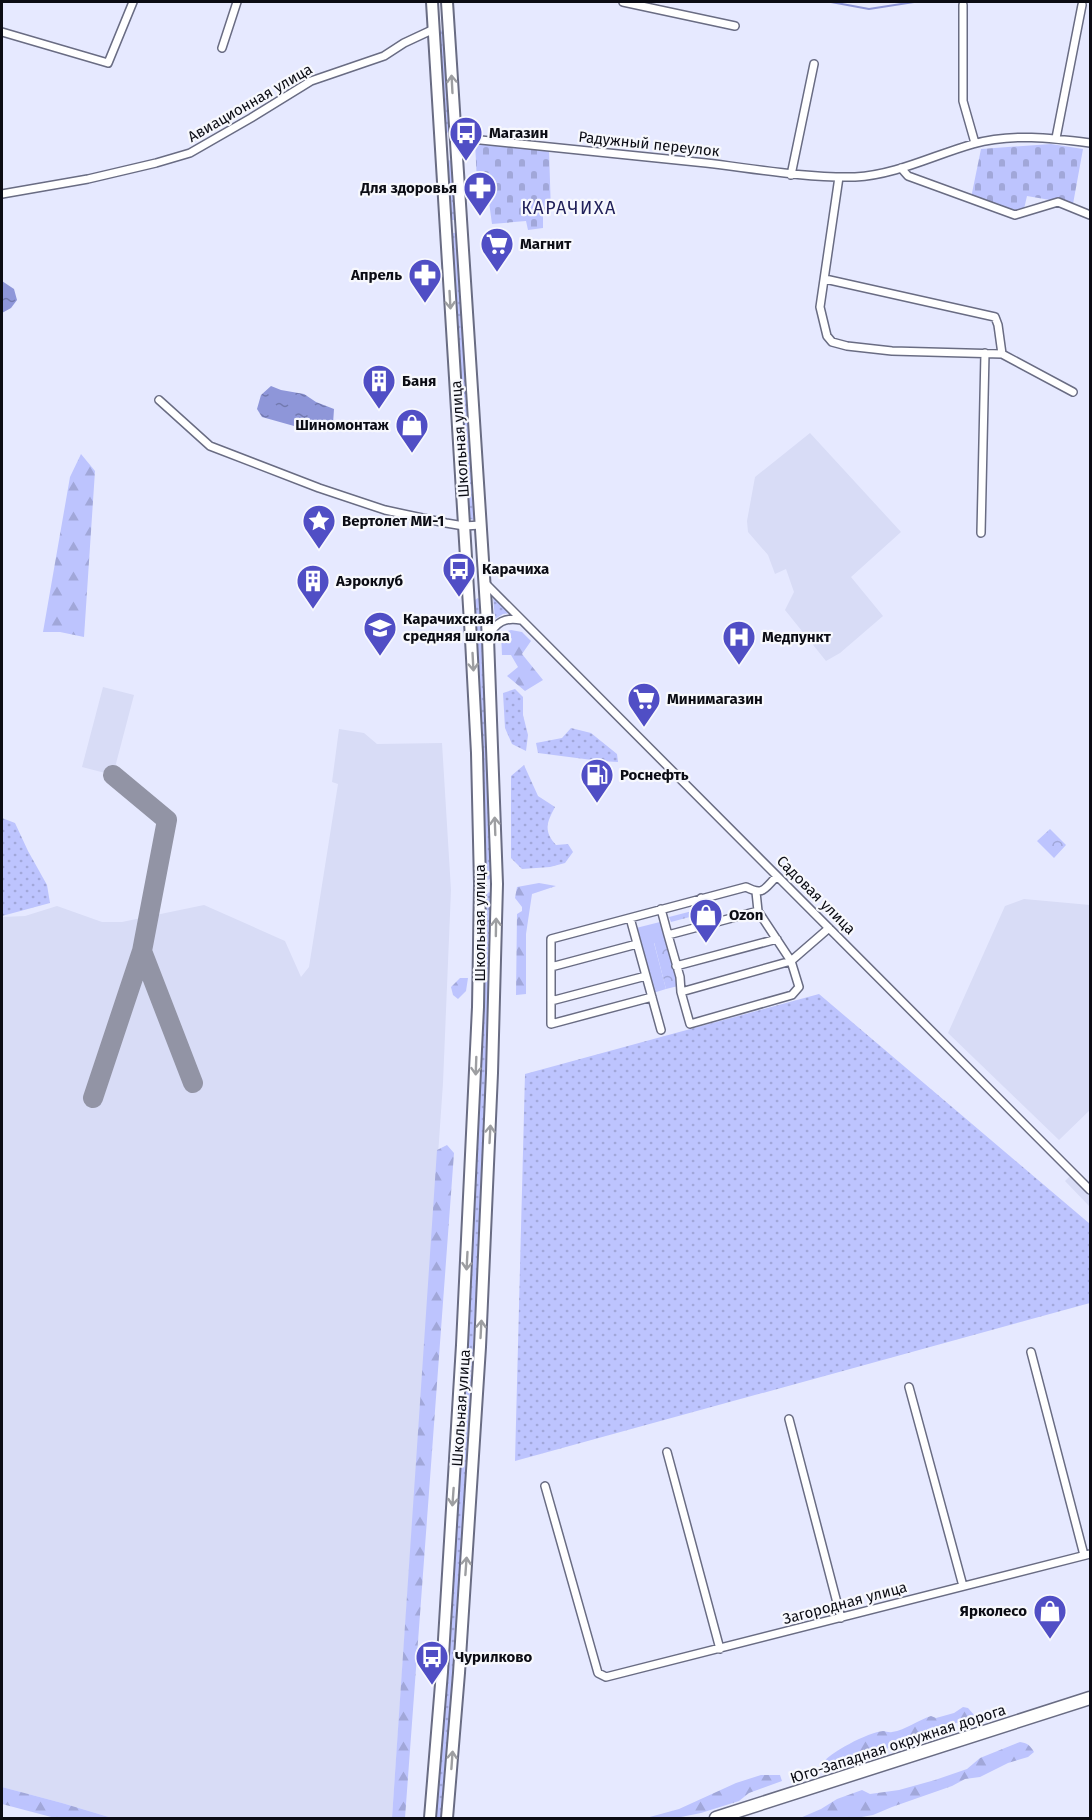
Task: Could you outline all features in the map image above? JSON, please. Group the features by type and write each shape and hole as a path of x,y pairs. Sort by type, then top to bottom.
{"highway":[{"name":"Юго-Западная окружная дорога","path":"716,1818 1090,1698"},
{"name":"Юго-Западная окружная дорога","path":"741,1818 1090,1706"}],"main road":[{"name":"Школьная улица","path":"430,1818 442,1672 462,1346 478,1029 480,884 468,583 432,2"},
{"name":"Школьная улица","path":"447,2 488,638 497,884 492,1073 480,1347 459,1673 447,1818"},
{"path":"434,29 449,27"},
{"path":"441,141 456,140"},
{"path":"468,583 484,582"},
{"path":"480,884 497,884"}],"street":[{"path":"2,32 108,63 133,2"},
{"path":"222,48 237,2"},
{"path":"622,2 735,26"},
{"path":"963,5 963,101 975,143"},
{"path":"1056,138 1082,5"},
{"name":"Авиационная улица","path":"2,194 88,179 190,153 311,81 384,56 404,43 434,29"},
{"path":"791,175 814,64"},
{"name":"Радужный переулок","path":"456,140 471,139 583,150 791,175 839,177 863,176 901,168 975,143 1014,137 1056,138 1090,143"},
{"path":"901,168 908,176 1015,215 1058,202 1090,215"},
{"path":"839,177 820,307 827,336 832,342 892,351 1002,354 1073,392"},
{"path":"825,279 995,317 1002,354"},
{"path":"981,533 985,353"},
{"path":"159,400 210,446 319,488 385,510 464,526 481,525"},
{"name":"Садовая улица","path":"484,582 1090,1190"},
{"path":"488,638 500,622 512,618 522,620"},
{"path":"652,998 550,1024 551,939 746,886 756,892 762,891 777,876"},
{"path":"661,909 690,1024 792,995 799,987 791,962 758,911 756,892"},
{"path":"701,898 709,924"},
{"path":"668,935 758,911"},
{"path":"630,918 661,1030"},
{"path":"681,992 791,962 829,928"},
{"path":"676,966 777,939"},
{"path":"551,968 637,944"},
{"path":"551,1001 646,976"},
{"path":"1031,1352 1088,1554"},
{"path":"909,1387 963,1586"},
{"path":"789,1419 842,1618"},
{"path":"668,1452 720,1649"},
{"name":"Загородная улица","path":"545,1486 598,1673 606,1677 1088,1554"}],"shaded area":[{"path":"810,433 901,532 851,577 883,616 840,653 826,661 785,610 794,592 786,569 775,574 768,555 748,532 747,521 755,477"},
{"path":"103,687 134,695 113,775 82,767"},
{"path":"339,729 364,733 377,744 442,743 451,890 443,1083 392,1818 112,1818 2,1787 2,917 25,916 57,906 102,922 122,922 204,905 285,941 301,977 309,967 338,784 332,782"},
{"path":"1024,899 1090,905 1090,1110 1059,1140 948,1033 1005,906"},
{"path":"1070,1176 1090,1196 1090,1207 1065,1181"}],"green space":[{"path":"441,30 444,33 450,131 447,133 444,131 438,33"},
{"path":"475,142 549,150 551,213 543,214 543,228 528,230 526,221 492,224 489,202 478,202"},
{"path":"1051,144 1083,149 1073,204 1027,196 1024,209 1009,213 971,198 981,149"},
{"path":"448,160 452,161 455,220 450,220"},
{"path":"451,233 456,233 474,520 470,519"},
{"path":"81,454 95,471 84,637 60,632 43,632 70,477"},
{"path":"493,597 510,613 495,619"},
{"path":"478,598 480,600 491,878 488,880 485,877 475,600"},
{"path":"511,630 522,632 531,641 522,654 543,680 525,691 507,676 518,667 511,655 502,655 501,633"},
{"path":"515,689 523,697 523,715 528,735 526,751 512,744 505,728 503,693"},
{"path":"571,728 591,733 617,754 618,762 538,753 536,743 562,738"},
{"path":"524,765 538,796 555,807 548,822 548,831 556,845 568,844 573,852 565,863 550,867 522,869 511,858 511,776"},
{"path":"2,818 15,823 47,885 50,903 2,916"},
{"path":"1050,829 1066,845 1054,858 1037,841"},
{"path":"539,883 556,886 532,894 526,934 526,994 516,995 517,914 522,911 522,907 515,898 517,887"},
{"path":"489,892 491,894 486,1083 474,1333 442,1818 436,1818 471,1285 486,895"},
{"path":"700,909 701,914 671,922 669,917"},
{"path":"664,921 669,938 654,943 666,989 653,993 636,928"},
{"path":"665,939 678,986 666,989 654,942"},
{"path":"460,978 468,978 466,991 458,999 453,995 451,987"},
{"path":"819,994 1090,1224 1090,1303 515,1461 525,1074"},
{"path":"447,1145 454,1153 405,1818 392,1818 437,1150"},
{"path":"963,1707 968,1708 975,1716 912,1738 851,1765 829,1768 821,1765 840,1749 868,1735 883,1731 897,1731 931,1716 936,1718 954,1713"},
{"path":"1020,1742 1028,1745 1034,1752 1028,1757 1008,1763 980,1777 965,1779 873,1815 856,1818 800,1818 837,1799 862,1790 870,1794 899,1790 967,1769 980,1758"},
{"path":"761,1775 780,1775 782,1781 749,1793 739,1801 701,1813 676,1818 646,1818 679,1809 736,1783"},
{"path":"2,1787 112,1818 55,1818 2,1804"}],"water":[{"path":"2,281 14,289 17,300 11,308 2,313"},
{"path":"271,386 304,394 334,409 333,424 323,431 262,417 257,409 261,395"}],"waterway":[{"path":"831,2 869,9 914,2"}],"taxiway":[{"path":"93,1098 142,951 167,820 113,775"},
{"path":"142,951 193,1083"}],"place":[{"name":"Магазин","path":"466,162"},
{"name":"Для здоровья","path":"480,217"},
{"name":"Магнит","path":"497,273"},
{"name":"Апрель","path":"425,304"},
{"name":"Баня","path":"379,410"},
{"name":"Шиномонтаж","path":"412,454"},
{"name":"Вертолет МИ-1","path":"319,550"},
{"name":"Карачиха","path":"459,598"},
{"name":"Аэроклуб","path":"313,610"},
{"name":"Карачихская средняя школа","path":"380,657"},
{"name":"Медпункт","path":"739,666"},
{"name":"Минимагазин","path":"644,728"},
{"name":"Роснефть","path":"597,804"},
{"name":"Ozon","path":"706,944"},
{"name":"Ярколесо","path":"1050,1640"},
{"name":"Чурилково","path":"432,1686"}],"district":[{"name":"КАРАЧИХА","path":"569,208"}]}
